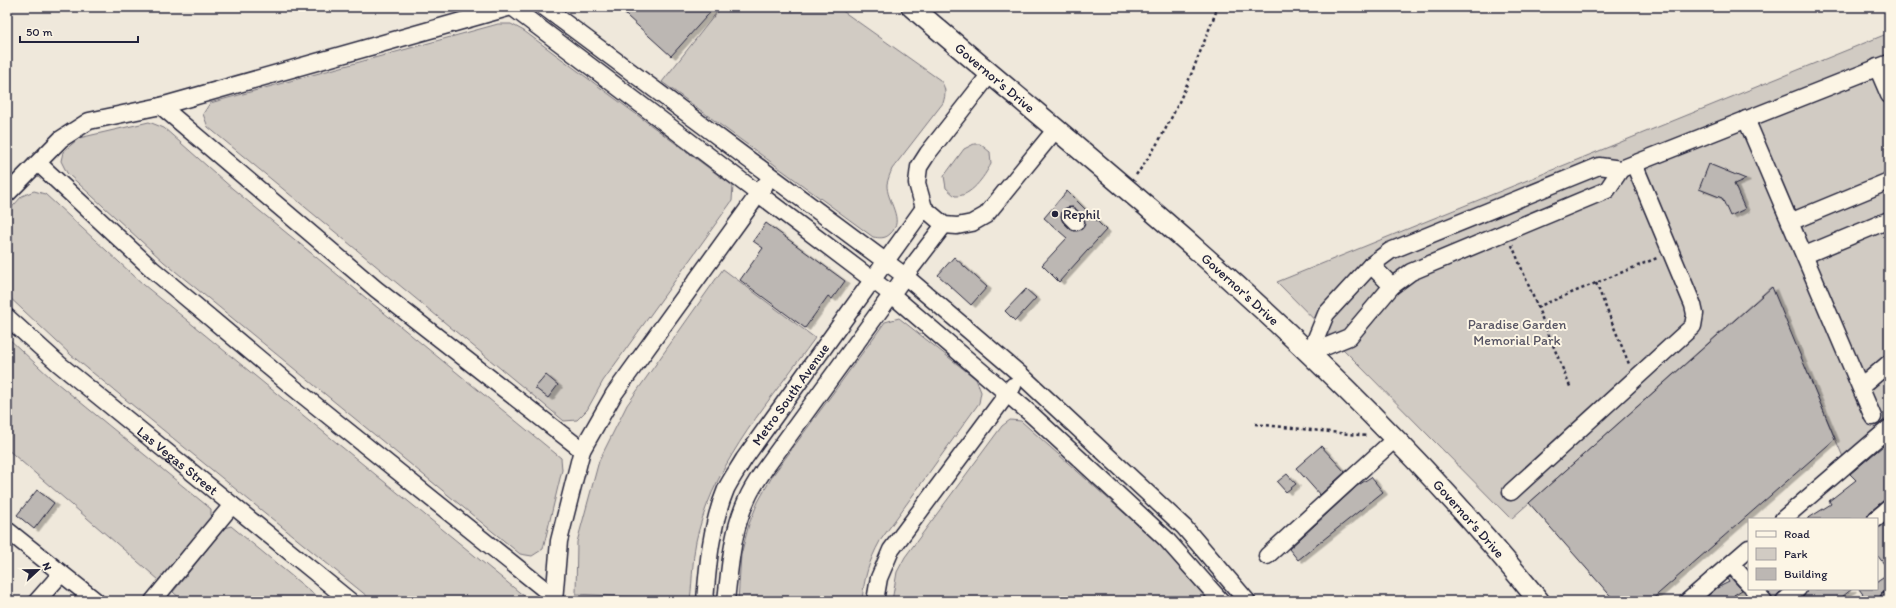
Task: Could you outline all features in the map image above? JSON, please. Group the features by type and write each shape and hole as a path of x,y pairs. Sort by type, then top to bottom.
{"main road":[{"name":"Governor's Drive","path":"912,7 1198,250 1310,353 1466,514 1539,601"}],"street":[{"path":"7,194 38,164 61,138 89,121 161,106 512,7 892,294 1007,393 1166,540 1221,601"},
{"path":"544,7 905,276 1021,375 1184,527 1247,601"},
{"path":"1310,353 1326,314 1370,265 1384,254 1401,246 1599,166 1627,166 1883,65 1889,95"},
{"path":"990,74 928,152 919,167 917,184 924,208 944,225 957,226 972,223 986,215 1056,129"},
{"path":"161,106 376,289 582,450"},
{"path":"1746,119 1874,417"},
{"path":"38,164 152,269 294,388 554,599"},
{"path":"1310,353 1349,337 1392,286 1411,272 1607,190 1627,166"},
{"path":"1511,492 1691,329 1695,322 1694,310 1671,252 1627,166"},
{"path":"554,599 559,541 582,450 614,394 772,176"},
{"path":"1790,222 1889,181"},
{"name":"Metro South Avenue","path":"705,601 710,549 718,513 727,488 744,460 924,208"},
{"path":"1805,255 1889,220"},
{"name":"Metro South Avenue","path":"726,601 731,552 738,523 747,499 764,470 905,276 944,225"},
{"path":"1370,265 1392,286"},
{"name":"Las Vegas Street","path":"7,317 59,364 350,601"},
{"path":"1861,387 1889,363"},
{"path":"875,601 879,578 890,550 1021,375"},
{"path":"1784,518 1889,428"},
{"path":"1267,556 1395,439"},
{"path":"153,601 232,505"},
{"path":"1877,518 1889,508"},
{"path":"7,530 96,601"},
{"path":"1688,601 1748,549"},
{"path":"1731,564 1748,583"},
{"path":"37,601 61,574"},
{"path":"1754,590 1764,601"},
{"path":"1784,601 1797,590"}],"path":[{"path":"1126,188 1152,154 1174,115 1218,7"},
{"path":"1507,232 1570,389"},
{"path":"1537,307 1671,252"},
{"path":"1596,283 1635,380"},
{"path":"1255,424 1395,439"}],"green space":[{"path":"721,7 837,7 940,80 945,91 943,103 892,169 889,176 887,190 896,217 896,223 894,229 888,236 882,238 873,237 662,82"},
{"path":"498,24 511,24 524,31 733,186 732,201 603,381 587,410 577,420 564,421 208,127 203,114 210,103"},
{"name":"Paradise Garden Memorial Park","path":"1889,33 1889,418 1843,457 1771,287 1511,519 1277,282"},
{"path":"149,122 164,128 233,189 561,458 562,470 543,549 532,556 520,554 164,262 67,173 61,161 63,152 79,138"},
{"path":"974,144 980,144 990,152 991,164 985,175 972,190 955,196 946,188 944,176 964,149"},
{"path":"34,191 45,194 144,285 530,601 373,601 71,355 7,295 7,213 22,196"},
{"path":"723,269 815,338 748,430 718,480 707,506 696,541 690,600 576,594 577,542 599,461 627,405"},
{"path":"899,318 976,379 981,392 979,403 880,541 868,570 862,601 738,601 741,555 749,524 758,502 773,475 885,322"},
{"path":"7,337 52,379 211,509 211,517 159,580 7,449"},
{"path":"1010,420 1021,421 1160,545 1209,601 892,601 897,572 905,557 1002,426"},
{"path":"231,526 322,601 183,601 173,592 224,528"}],"building":[{"path":"617,7 715,7 671,56"},
{"path":"1709,164 1746,179 1734,184 1745,209 1730,216 1722,198 1699,189"},
{"path":"1067,191 1106,230 1059,282 1042,265 1067,238 1044,218","holes":["1067,207 1073,207 1083,216 1085,224 1082,229 1073,231 1063,222 1061,213"]},
{"path":"766,223 845,281 832,299 828,296 805,328 740,280 763,248 753,241"},
{"path":"954,257 987,287 971,305 938,275"},
{"path":"1772,287 1835,439 1650,601 1615,601 1529,503"},
{"path":"1026,289 1036,298 1015,321 1005,311"},
{"path":"546,375 558,385 548,398 535,388"},
{"path":"1321,446 1345,472 1320,495 1296,468"},
{"path":"1883,446 1889,453 1889,499 1883,501 1870,512 1867,518 1809,518 1831,504 1829,501 1856,480 1850,474"},
{"path":"1287,474 1296,484 1286,492 1277,482"},
{"path":"1371,477 1383,492 1298,560 1289,549 1357,486"},
{"path":"37,490 54,503 34,529 17,515"},
{"path":"1889,520 1889,570 1878,556 1878,527"},
{"path":"1889,573 1889,591 1882,593 1877,601 1868,601 1860,590 1878,590 1878,580"},
{"path":"1730,577 1742,590 1734,595 1737,601 1702,601 1717,588 1729,582 1727,579"},
{"path":"1767,590 1782,590 1778,594 1775,601"},
{"path":"1807,590 1851,590 1837,601 1799,601 1804,596"}],"tunnel":[{"path":"1056,204 1070,216"}],"place":[{"name":"Rephil","path":"1055,214"}]}
